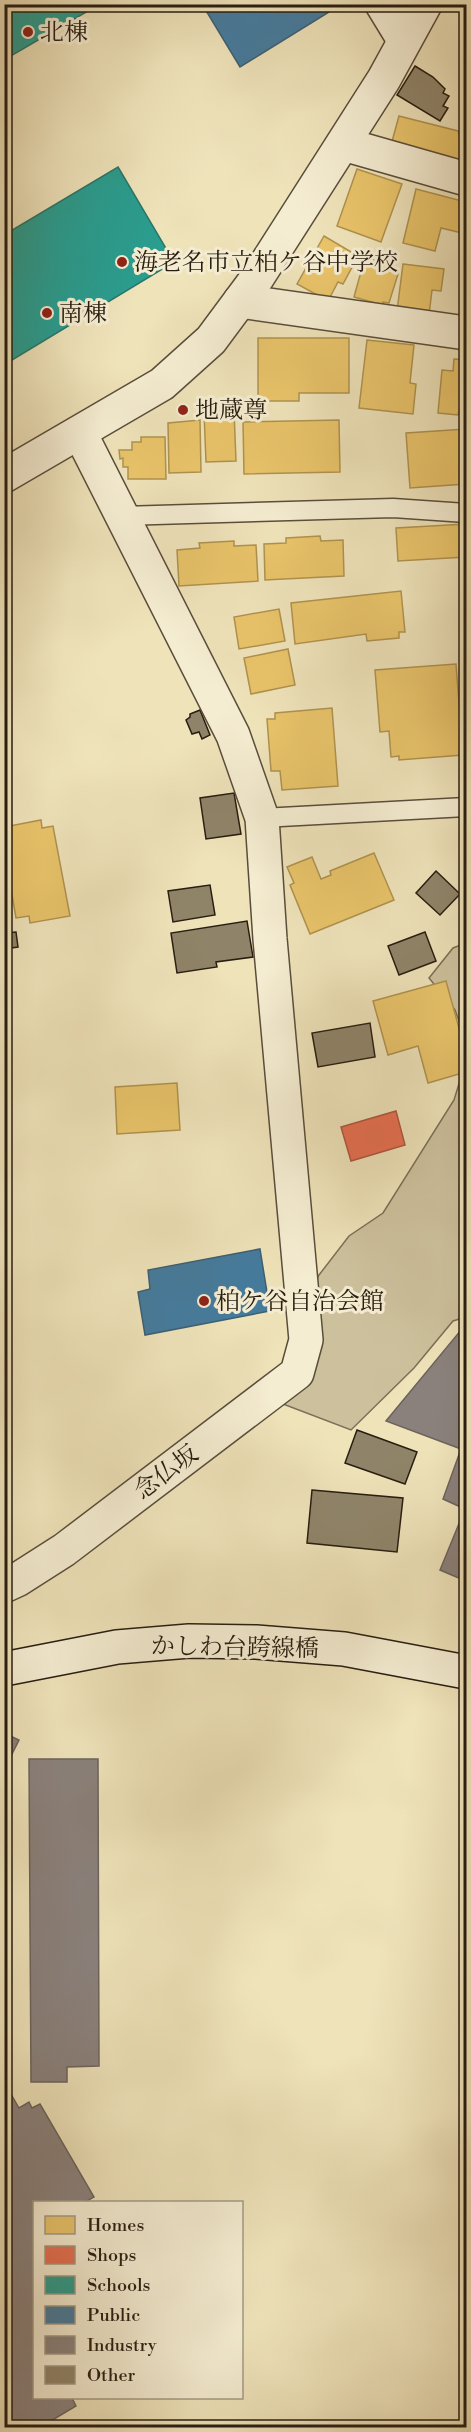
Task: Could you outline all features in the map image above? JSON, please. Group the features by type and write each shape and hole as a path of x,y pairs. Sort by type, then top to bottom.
{"street":[{"path":"382,4 404,40"},
{"path":"4,476 162,384 211,340 257,278 343,144 384,79 425,4"},
{"path":"343,144 466,179"},
{"path":"240,301 466,333"},
{"path":"80,433 233,735 262,818"},
{"name":"念仏坂","path":"4,1586 17,1581 64,1550 297,1373 306,1341 270,939 262,818"},
{"name":"かしわ台跨線橋","path":"4,1669 117,1647 189,1641 256,1642 344,1649 466,1672"}],"lane":[{"path":"122,516 393,508 466,513"},
{"path":"262,818 466,807"}],"shaded area":[{"path":"466,943 466,1040 455,1010 429,978 453,948"},
{"path":"466,1061 466,1317 453,1321 414,1368 351,1430 283,1404 306,1302 319,1275 349,1236 383,1213 454,1100"}],"building: Homes":[{"path":"466,105 466,128 465,128 461,106"},
{"path":"399,116 458,131 466,153 464,165 391,145"},
{"path":"357,169 402,184 381,242 337,226"},
{"path":"416,189 466,202 462,233 441,228 435,251 403,243"},
{"path":"324,236 353,253 352,255 357,258 343,284 338,282 328,301 297,284"},
{"path":"365,257 393,266 391,272 398,274 389,303 383,302 382,305 354,297"},
{"path":"403,264 444,269 441,291 432,290 429,315 397,311"},
{"path":"258,338 349,338 349,393 299,393 299,401 258,401"},
{"path":"367,340 414,345 410,383 416,384 413,414 359,408"},
{"path":"454,359 466,360 466,411 459,410 458,415 438,413 442,370 453,371"},
{"path":"234,411 236,461 206,462 204,412"},
{"path":"200,420 201,472 169,473 168,423"},
{"path":"339,420 340,472 244,474 243,422"},
{"path":"466,429 466,484 410,488 406,433"},
{"path":"141,437 165,437 166,479 128,479 128,467 123,467 123,458 120,459 119,450 132,450 132,442 141,442"},
{"path":"466,524 466,557 398,561 396,528"},
{"path":"320,536 321,541 343,540 344,576 265,580 264,544 286,543 286,538"},
{"path":"234,541 234,546 256,545 258,581 179,586 177,550 200,548 199,543"},
{"path":"401,591 405,632 399,632 399,638 367,641 366,634 295,644 291,603"},
{"path":"279,609 285,641 239,649 234,617"},
{"path":"288,649 295,685 251,694 244,658"},
{"path":"456,664 463,755 399,760 399,756 391,757 389,731 380,732 375,670"},
{"path":"332,708 338,786 282,790 280,771 271,771 267,719 275,719 275,713"},
{"path":"41,820 42,828 53,826 70,916 30,923 29,916 16,918 7,866 4,867 4,827"},
{"path":"374,853 394,900 310,934 290,885 294,883 287,867 312,857 321,879 331,875 330,871"},
{"path":"446,981 462,1039 466,1038 466,1072 428,1083 418,1046 388,1055 373,1001"},
{"path":"177,1083 180,1130 117,1134 115,1087"}],"building: Shops":[{"path":"396,1111 405,1145 351,1161 341,1127"}],"building: Schools":[{"name":"北棟","path":"4,4 100,4 4,60"},
{"name":"南棟","path":"118,167 174,262 4,365 4,235"}],"building: Public":[{"path":"202,4 342,4 240,67"},
{"name":"柏ケ谷自治会館","path":"260,1249 270,1311 145,1335 138,1292 150,1289 148,1270"}],"building: Industry":[{"path":"466,1324 466,1581 440,1570 465,1509 443,1499 461,1449 386,1421"},
{"path":"4,1733 19,1740 4,1770"},
{"path":"29,1759 98,1759 99,2066 67,2067 67,2082 31,2082"},
{"path":"4,2082 19,2108 29,2102 32,2108 40,2104 94,2197 87,2201 33,2201 33,2399 72,2399 76,2406 44,2425 46,2428 4,2428"}],"building: Other":[{"path":"415,66 433,77 445,89 443,93 449,96 443,106 448,108 440,121 397,95"},
{"path":"200,710 210,735 202,739 199,732 192,734 186,720 190,714"},
{"path":"234,793 241,834 206,839 200,798"},
{"path":"436,871 460,894 440,915 416,893"},
{"path":"210,885 215,915 173,922 168,891"},
{"path":"247,921 253,957 216,962 217,967 177,973 171,933"},
{"path":"16,932 18,947 4,949 4,933"},
{"path":"425,932 436,961 399,975 388,946"},
{"path":"370,1023 375,1057 318,1067 312,1033"},
{"path":"357,1430 417,1452 405,1484 345,1463"},
{"path":"312,1490 403,1498 397,1552 307,1543"}],"place":[{"name":"北棟","path":"28,32"},
{"name":"海老名市立柏ケ谷中学校","path":"122,262"},
{"name":"南棟","path":"47,313"},
{"name":"地蔵尊","path":"183,410"},
{"name":"柏ケ谷自治会館","path":"204,1301"}]}
